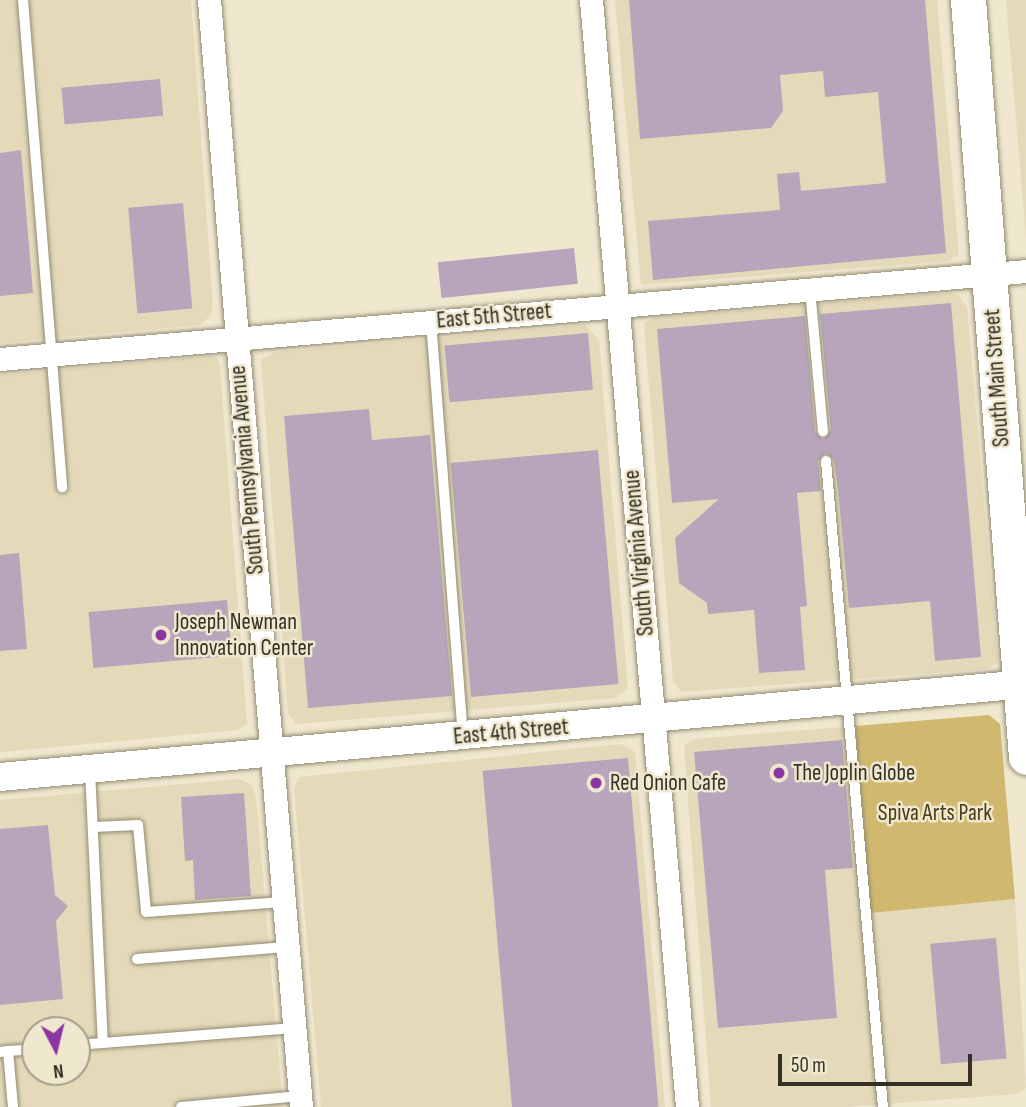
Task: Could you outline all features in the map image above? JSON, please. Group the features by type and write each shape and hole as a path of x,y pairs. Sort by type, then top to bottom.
{"main road":[{"name":"South Main Street","path":"968,0 1023,684 1026,757"}],"street":[{"name":"South Pennsylvania Avenue","path":"209,0 300,1101"},
{"name":"South Virginia Avenue","path":"591,0 687,1107"},
{"name":"East 5th Street","path":"0,359 1026,271"},
{"name":"East 4th Street","path":"0,777 270,755 1023,684"}],"lane":[{"path":"23,0 62,487"},
{"path":"810,289 823,431"},
{"path":"431,321 463,737"},
{"path":"826,461 883,1107"},
{"path":"90,769 103,1043"},
{"path":"93,827 138,825 146,912 283,902"},
{"path":"137,959 287,947"},
{"path":"91,1044 294,1028"},
{"path":"4,1051 13,1107"},
{"path":"181,1107 300,1101"}],"shaded area":[{"path":"0,0 191,0 213,304 211,315 200,325 0,343"},
{"path":"615,0 937,0 959,254 948,261 641,285"},
{"path":"1006,0 1026,0 1026,239"},
{"path":"950,293 959,295 967,307 998,662 986,669 681,692 673,681 644,324 653,318"},
{"path":"585,325 599,340 628,689 616,698 296,724 288,713 261,360 275,352"},
{"path":"210,356 217,358 220,367 247,724 238,730 0,752 0,375"},
{"path":"855,726 870,912 1015,899 1026,1088 1016,1094 846,1107 711,1107 684,746 694,739"},
{"path":"621,744 635,752 665,1107 321,1107 294,788 299,777"},
{"path":"240,779 252,785 256,796 283,1107 0,1107 0,800"}],"green space":[{"name":"Spiva Arts Park","path":"989,715 1000,724 1015,899 870,913 855,726"}],"building":[{"path":"629,0 925,0 946,253 653,280 648,221 780,210 777,174 799,172 801,191 886,183 878,92 825,97 823,71 780,75 783,111 771,128 640,139"},
{"path":"160,79 163,116 65,124 61,88"},
{"path":"21,150 33,293 0,296 0,153"},
{"path":"183,203 192,309 137,313 128,208"},
{"path":"574,248 578,284 442,298 438,262"},
{"path":"951,303 981,657 935,661 930,601 849,608 834,460 826,453 818,461 821,491 797,493 807,606 800,607 805,670 759,673 754,610 708,614 707,603 679,583 675,538 719,499 672,503 657,329 805,316 815,432 823,439 831,430 820,314"},
{"path":"588,333 593,390 450,402 445,346"},
{"path":"369,409 372,440 430,435 452,696 308,708 284,416"},
{"path":"598,450 618,684 471,697 451,463"},
{"path":"19,553 27,649 0,651 0,555"},
{"name":"Joseph Newman Innovation Center","path":"227,600 232,656 93,668 89,612"},
{"path":"842,740 853,868 825,870 837,1018 718,1028 694,752"},
{"path":"628,758 659,1107 512,1107 483,771"},
{"path":"244,793 251,896 195,900 193,860 185,861 181,797"},
{"path":"48,825 55,895 68,906 56,921 63,999 0,1005 0,829"},
{"path":"996,938 1007,1059 941,1064 930,944"}],"place":[{"name":"Joseph Newman Innovation Center","path":"161,635"},
{"name":"The Joplin Globe","path":"779,773"},
{"name":"Red Onion Cafe","path":"596,783"}]}
